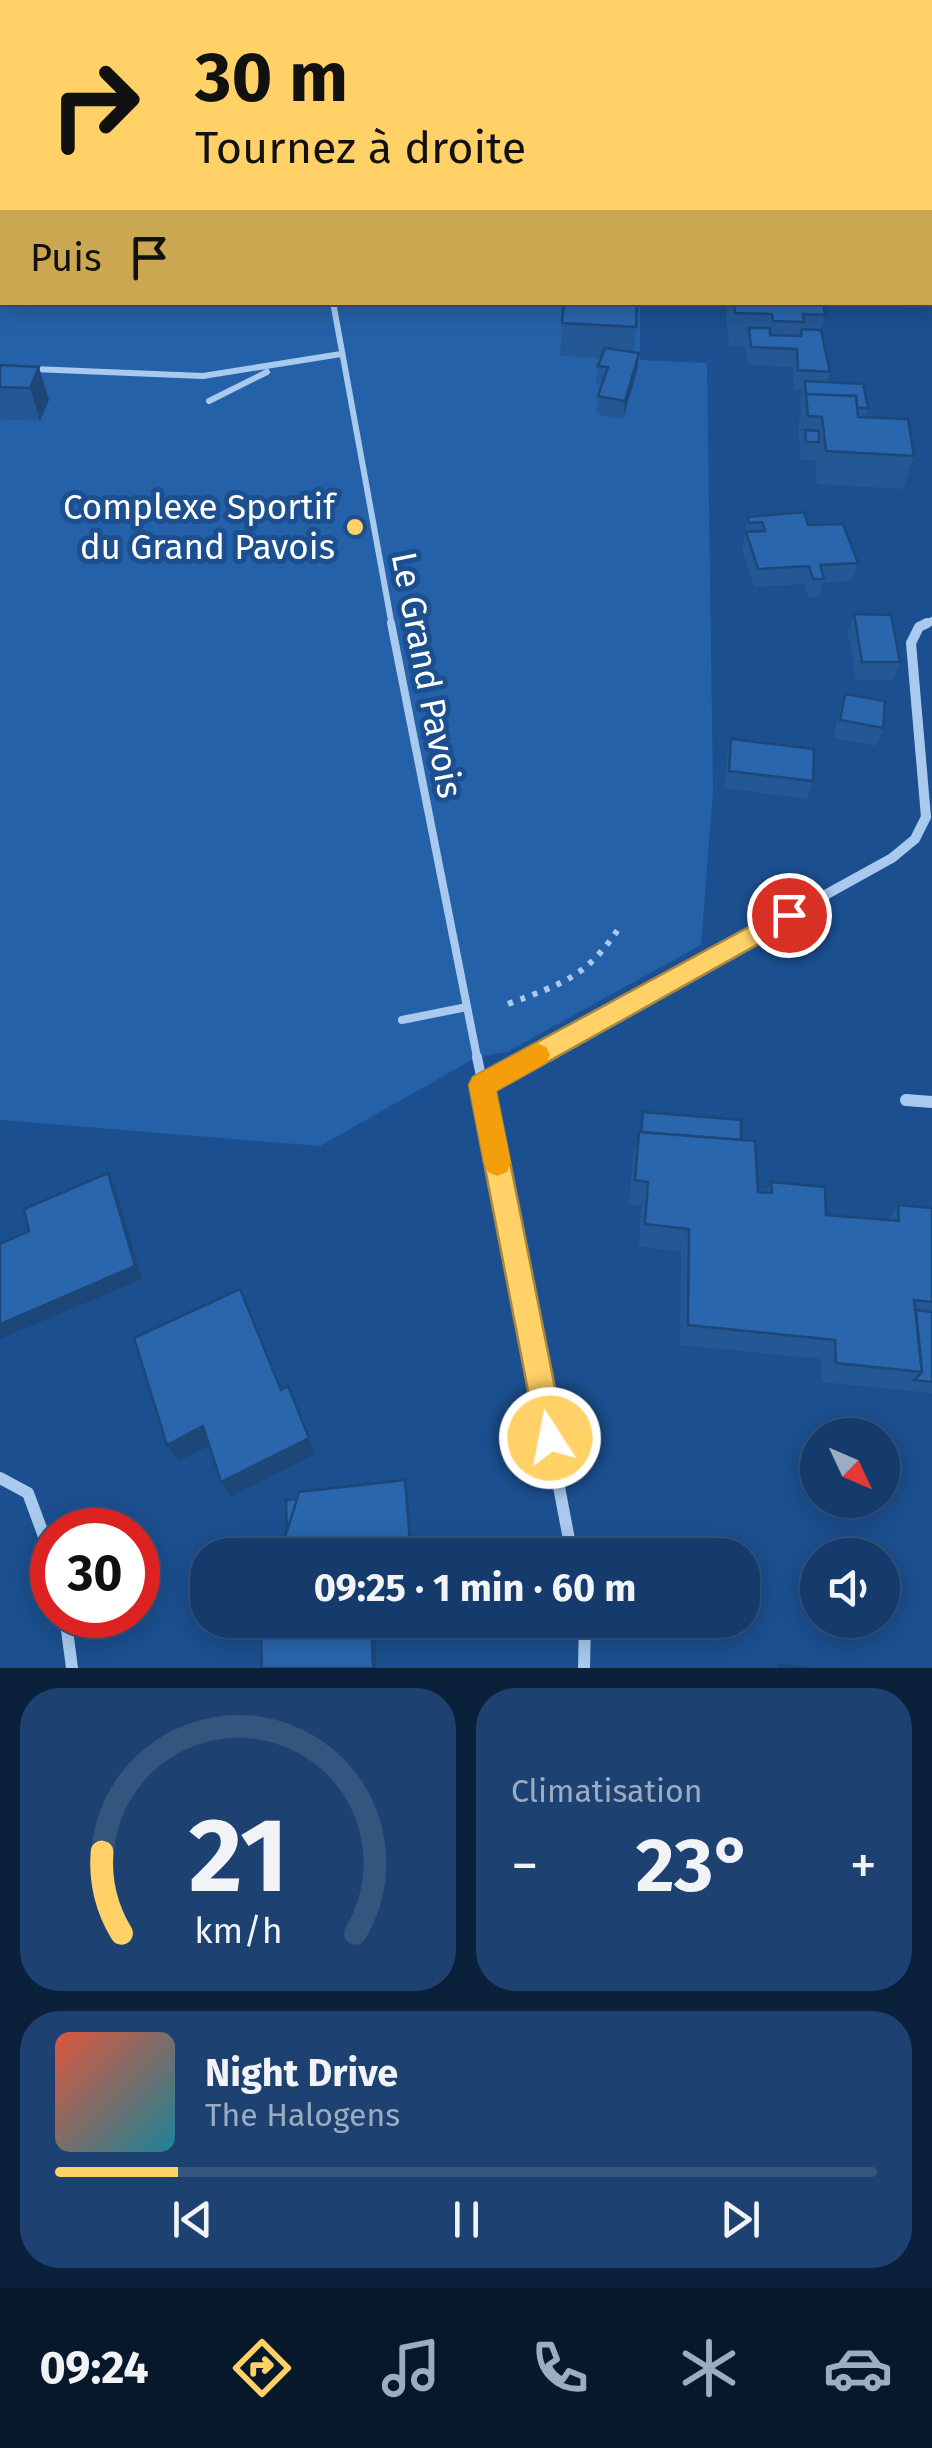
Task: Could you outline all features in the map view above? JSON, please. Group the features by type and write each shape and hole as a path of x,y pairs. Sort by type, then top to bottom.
{"street":[{"path":"482,1085 892,858 915,839 926,817 911,643 919,627 932,621"},
{"path":"477,1057 569,1538"},
{"path":"906,1100 932,1102"},
{"path":"0,1478 28,1493 34,1508"},
{"path":"67,1638 72,1668"},
{"path":"584,1668 585,1638"}],"lane":[{"name":"Le Grand Pavois","path":"334,305 477,1057"},
{"path":"18,369 202,376 276,368 342,354"},
{"path":"209,402 276,368"},
{"path":"402,1020 467,1007"}],"path":[{"path":"467,1007 518,1003 565,983 599,958 621,925"}],"shaded area":[{"name":"Complexe Sportif du Grand Pavois","path":"0,305 640,305 640,360 707,363 713,791 701,945 507,1052 477,1057 320,1146 0,1120"}],"building":[{"path":"564,305 637,305 636,327 562,323"},
{"path":"734,305 823,305 825,315 803,314 804,322 773,321 772,314 735,313"},
{"path":"749,328 770,328 770,335 801,336 802,329 821,330 830,372 798,370 797,349 751,347"},
{"path":"605,348 639,353 625,401 598,396 608,367 598,366"},
{"path":"0,365 39,367 30,388 0,387"},
{"path":"805,381 863,384 868,408 857,408 856,396 806,395"},
{"path":"806,394 856,396 858,417 908,419 914,456 826,451 822,417 808,416"},
{"path":"805,430 819,431 819,442 806,442"},
{"path":"804,512 808,525 843,524 858,563 820,565 824,579 813,579 809,566 758,569 746,532 765,531 762,522 749,523 748,517"},
{"path":"854,614 891,615 900,662 862,662"},
{"path":"845,694 885,701 883,728 840,720"},
{"path":"731,739 814,749 813,781 729,771"},
{"path":"643,1112 741,1120 741,1140 641,1132"},
{"path":"639,1132 755,1141 758,1192 772,1193 771,1182 825,1187 826,1215 899,1221 898,1205 932,1208 932,1302 914,1300 922,1372 836,1363 835,1340 688,1325 689,1229 645,1224 648,1182 635,1180"},
{"path":"108,1173 135,1266 0,1324 0,1244 29,1231 24,1209"},
{"path":"240,1289 281,1390 288,1386 309,1438 221,1482 203,1426 167,1445 134,1338"},
{"path":"916,1310 932,1312 932,1382 914,1380 922,1372"},
{"path":"405,1480 410,1538 285,1538 299,1492"},
{"path":"297,1499 287,1531 286,1500"},
{"path":"261,1638 372,1638 373,1668 262,1668"}],"slow traffic":[{"path":"497,1163 482,1085 537,1055"}],"place":[{"name":"Complexe Sportif du Grand Pavois","path":"355,527"}],"route":[{"path":"550,1438 482,1085 789,915"}]}
